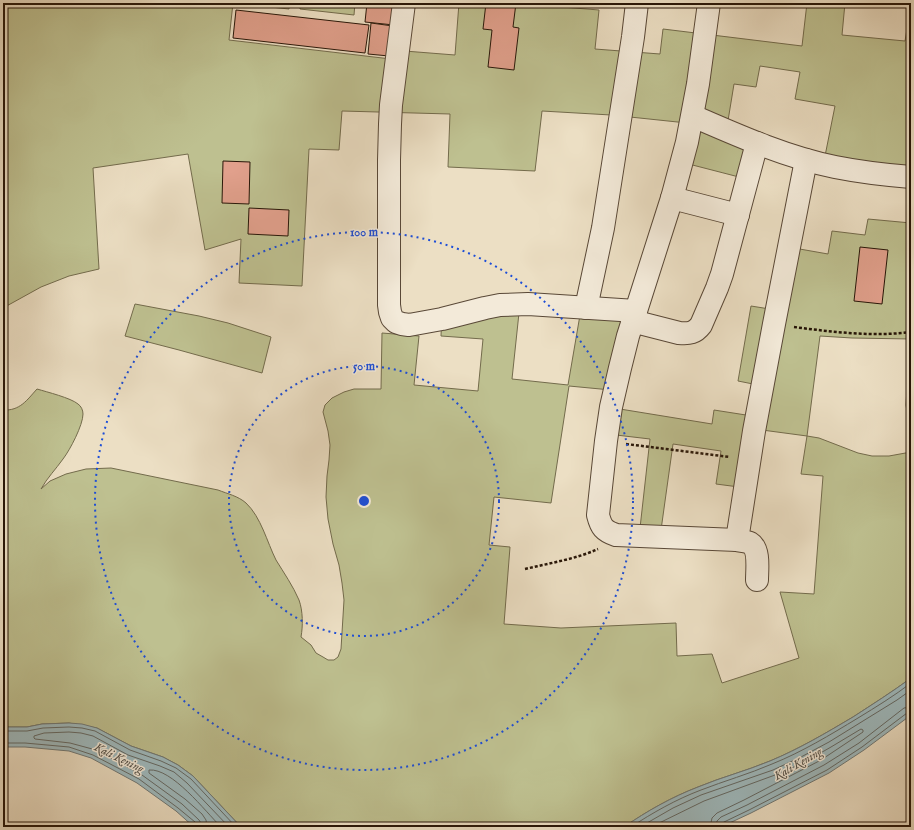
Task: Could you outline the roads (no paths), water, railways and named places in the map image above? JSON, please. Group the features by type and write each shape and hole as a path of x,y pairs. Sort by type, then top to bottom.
{"street":[{"path":"404,3 391,106 389,160 389,305 392,318 396,322 409,324 442,320 500,305 528,304 586,308 634,316 679,333 687,334 693,332 698,329 705,319 717,288 757,143"},
{"path":"586,308 603,228 637,3"},
{"path":"709,3 693,116 687,142 672,198 634,316 611,407 598,515 599,522 603,528 608,533 616,535 737,540 751,544 755,548 756,553 757,580"},
{"path":"693,116 757,143 806,160 871,173 911,177"},
{"path":"737,540 774,324 806,160"},
{"path":"672,198 738,215"}],"water":[{"name":"Kali Kening","path":"911,678 911,715 864,750 829,773 721,827 624,827 679,795 707,783 770,761 802,746 853,717"},
{"name":"Kali Kening","path":"42,724 82,724 97,728 131,746 163,757 178,765 193,776 241,827 194,827 176,811 137,783 91,758 69,751 25,747 3,747 3,727 27,727"}]}
